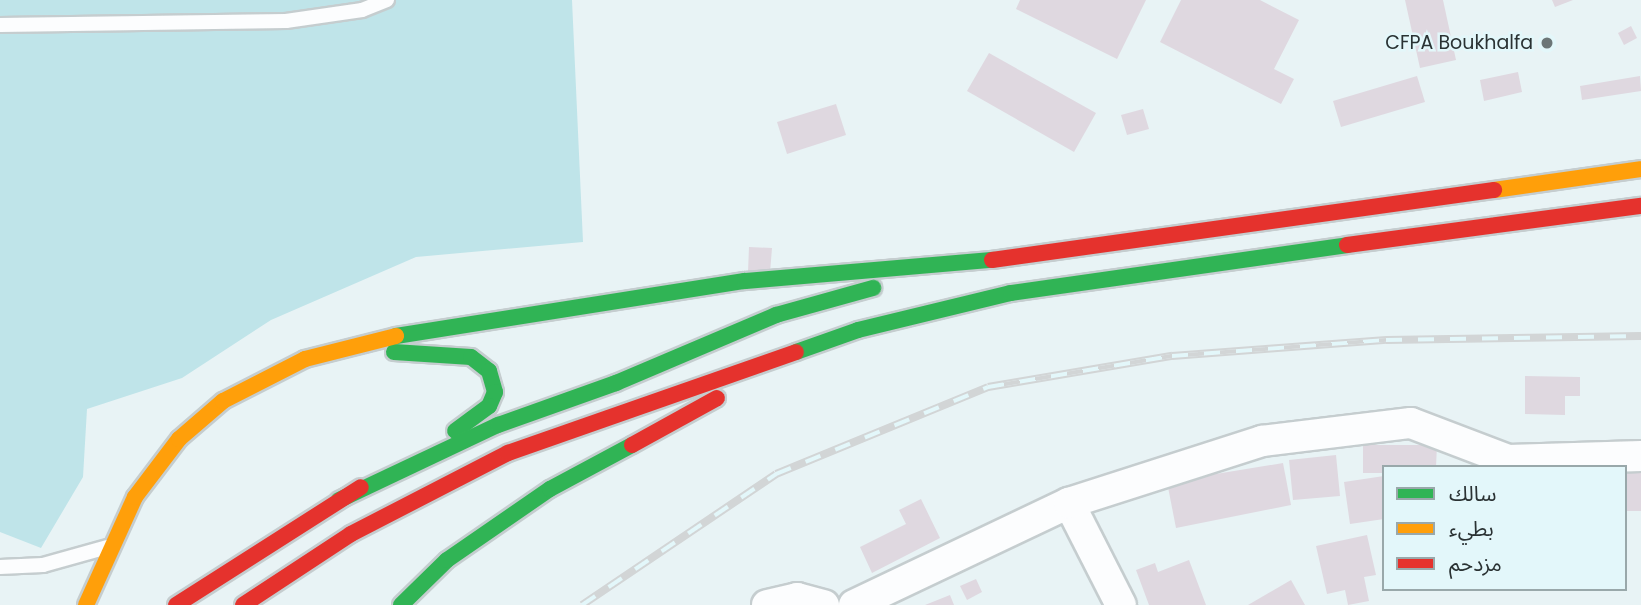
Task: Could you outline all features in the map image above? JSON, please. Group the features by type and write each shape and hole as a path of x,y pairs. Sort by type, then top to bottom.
{"highway":[{"path":"86,605 108,546 135,497 179,439 223,401 258,380 305,359 423,329 745,281 956,265 1641,169"},
{"path":"243,605 351,534 508,453 858,330 1011,293 1135,273 1323,244 1641,206"},
{"path":"339,500 498,425 616,383 776,315 956,265"},
{"path":"401,605 447,560 550,489 700,406 858,330"},
{"path":"176,605 339,500 485,412 495,392 489,370 471,357 395,352 258,380"}],"street":[{"path":"853,605 1069,503 1262,441 1411,423 1508,460 1641,456"},
{"path":"1069,503 1121,605"},
{"path":"767,605 797,598 824,605"}],"lane":[{"path":"0,25 286,21 362,10 387,0"},
{"path":"0,567 43,565 108,546"}],"shaded area":[{"path":"0,0 572,0 583,242 416,257 271,320 182,378 87,409 83,477 41,548 0,532"}],"building":[{"path":"1020,0 1146,0 1117,59 1016,9"},
{"path":"1181,0 1260,0 1299,20 1274,69 1294,79 1281,104 1160,42"},
{"path":"1405,0 1443,0 1456,60 1420,68"},
{"path":"1552,0 1573,0 1555,7"},
{"path":"1631,26 1637,38 1624,45 1618,33"},
{"path":"989,53 1096,113 1074,152 967,91"},
{"path":"1518,72 1522,92 1484,101 1480,80"},
{"path":"1417,76 1425,102 1341,127 1333,101"},
{"path":"1640,76 1641,91 1582,100 1580,86"},
{"path":"836,104 846,135 787,154 777,122"},
{"path":"1143,109 1149,129 1127,135 1121,115"},
{"path":"749,247 772,248 770,273 748,272"},
{"path":"1525,376 1580,377 1580,396 1565,396 1565,415 1525,414"},
{"path":"1363,445 1437,445 1436,465 1382,465 1382,473 1363,473"},
{"path":"1336,455 1340,496 1293,500 1289,460"},
{"path":"1283,463 1291,505 1176,528 1167,482"},
{"path":"1627,472 1641,472 1641,511 1627,511"},
{"path":"1382,476 1382,519 1350,524 1344,482"},
{"path":"921,499 940,538 872,573 860,547 906,524 899,510"},
{"path":"1367,535 1376,575 1364,577 1369,601 1348,605 1345,590 1327,594 1316,546"},
{"path":"1189,560 1206,605 1149,605 1136,570 1155,563 1158,572"},
{"path":"976,579 982,592 967,600 960,586"},
{"path":"1291,580 1305,605 1248,605"},
{"path":"950,595 954,605 925,605"}],"railway":[{"path":"582,605 776,474 988,387 1172,356 1386,340 1641,336"}],"traffic: fast":[{"path":"796,352 858,330 1011,293 1347,245"},
{"path":"396,336 745,281 992,260"},
{"path":"339,500 498,425 616,383 776,315 873,288"},
{"path":"394,352 471,357 489,371 495,392 489,406 455,431"},
{"path":"401,605 447,560 550,489 632,445"}],"traffic: slow":[{"path":"1494,190 1641,169"},
{"path":"86,605 135,497 179,439 223,401 305,359 396,336"}],"traffic: jam":[{"path":"992,260 1494,190"},
{"path":"1347,245 1641,206"},
{"path":"243,605 351,534 508,453 796,352"},
{"path":"632,445 717,398"},
{"path":"176,605 361,487"}],"place":[{"name":"CFPA Boukhalfa","path":"1547,43"}]}
